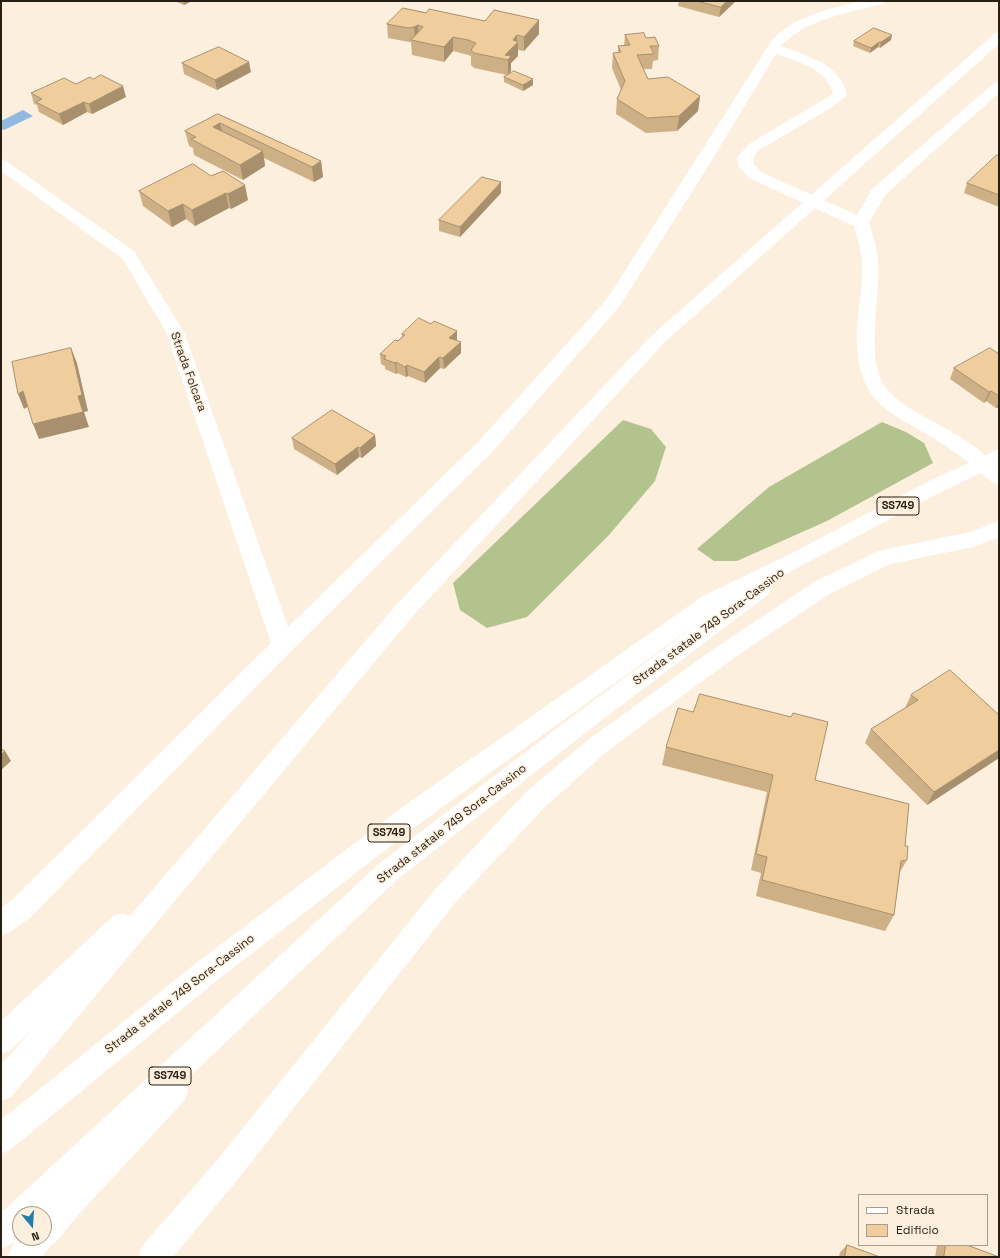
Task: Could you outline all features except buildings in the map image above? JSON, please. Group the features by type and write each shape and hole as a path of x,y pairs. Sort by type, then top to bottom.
{"main road":[{"path":"1,923 23,907 283,645 485,446 613,303 779,40 800,25 831,13 878,1"},
{"path":"1,1087 405,610 658,339 919,106 999,37"},
{"path":"773,48 821,67 833,77 840,87 840,95 829,104 754,147 745,158 746,166 755,175 861,223"},
{"path":"999,86 878,192 861,223 868,245 870,262 866,355 870,378 878,392 893,405 957,444 999,477"},
{"name":"Strada Folcara","path":"1,164 128,256 175,332 283,645"},
{"name":"Strada statale 749 Sora-Cassino","path":"1,1139 205,973 410,816 711,602 799,559 932,488 999,456"},
{"path":"153,1257 228,1169 446,895 535,800 591,751 723,654 822,588 885,557 973,539 999,530"},
{"name":"Strada statale 749 Sora-Cassino","path":"32,1206 390,870 584,720 730,613 799,559"},
{"path":"1,1040 204,846"},
{"path":"52,1223 317,938"},
{"path":"1,1234 12,1224"},
{"path":"22,1257 31,1246"}],"green space":[{"path":"623,420 651,429 666,447 655,481 609,535 527,617 487,628 460,610 453,583"},
{"path":"882,422 906,432 924,443 933,463 827,521 737,561 714,561 697,549 769,487"}],"water":[{"path":"23,110 33,116 4,130 1,129 1,121"}]}
